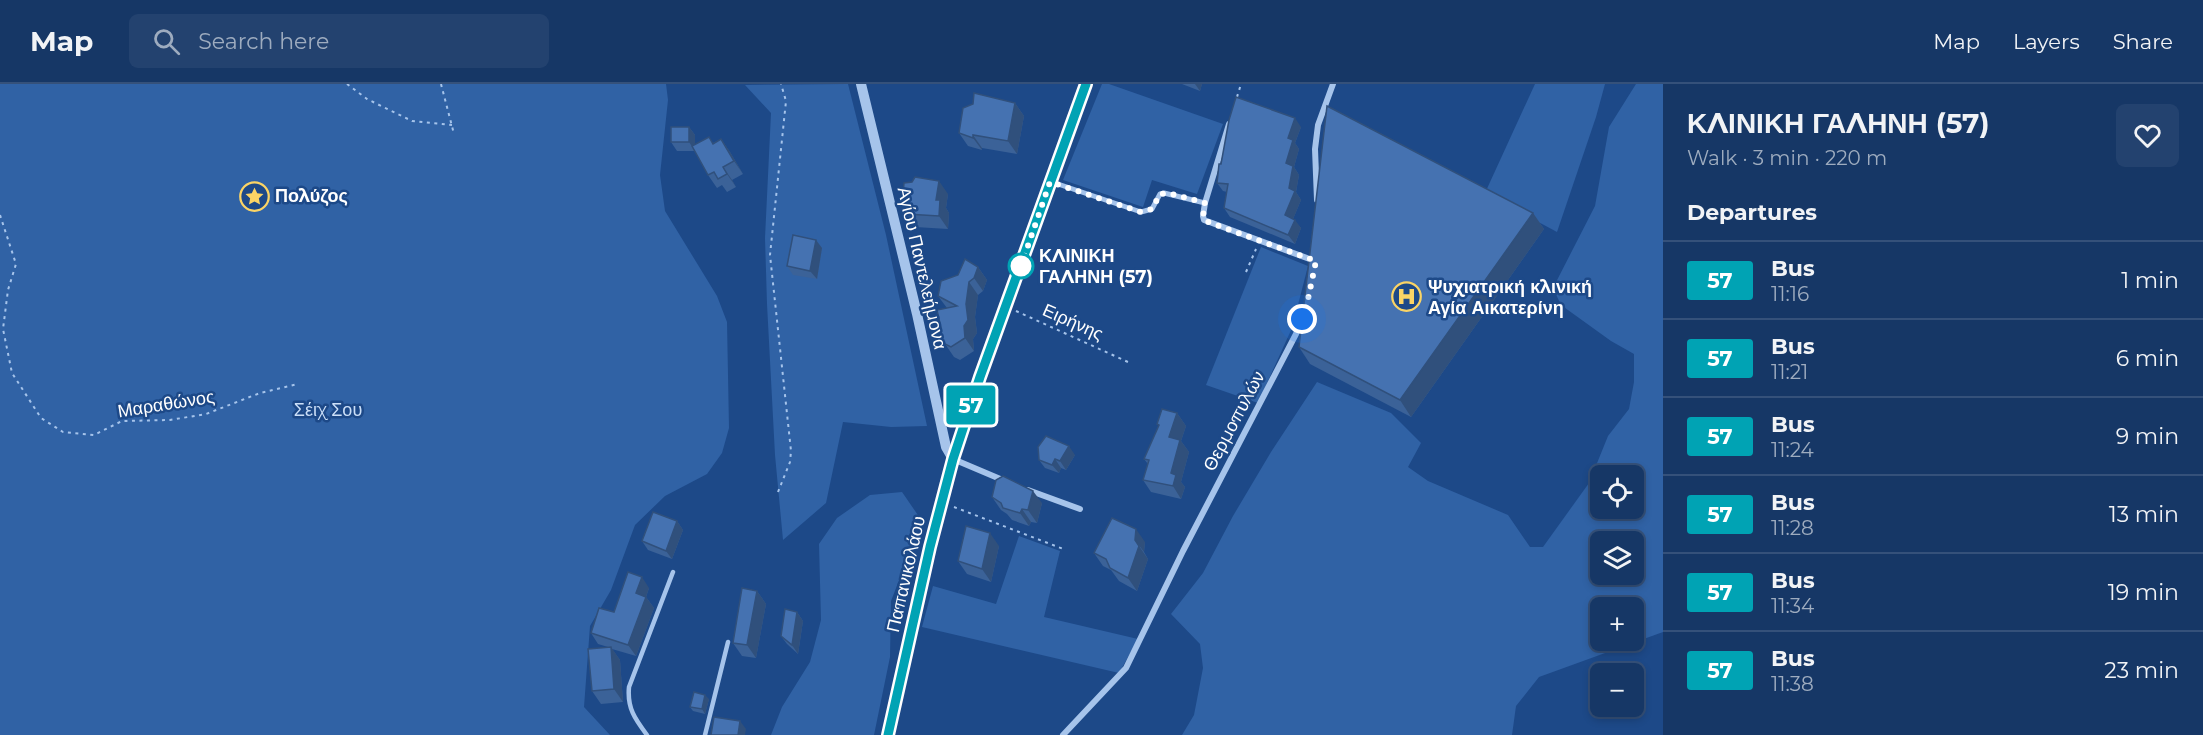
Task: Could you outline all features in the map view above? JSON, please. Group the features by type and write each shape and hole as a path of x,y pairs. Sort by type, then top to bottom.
{"main road":[{"name":"Παπανικολάου","path":"888,735 941,502 953,459 1086,84"}],"street":[{"name":"Αγίου Παντελεήμονα","path":"861,84 917,314 946,447 953,459"},
{"path":"1317,204 1315,149 1318,125 1333,84"},
{"path":"1230,120 1205,203 1204,220 1316,261"},
{"path":"1050,182 1141,212 1152,209 1160,194 1164,193 1205,203"},
{"path":"1314,272 1317,253"},
{"name":"Θερμοπυλών","path":"1063,735 1126,668 1183,551 1296,334 1307,304"},
{"path":"953,459 1016,485"},
{"path":"1026,489 1080,509"}],"lane":[{"path":"647,735 633,715 628,698 629,687 673,572"},
{"path":"705,735 728,642"}],"path":[{"path":"347,84 367,99 411,122 452,125"},
{"path":"441,84 454,134"},
{"path":"778,492 790,462 791,451 770,255 786,101 781,84"},
{"path":"1230,120 1241,84"},
{"name":"Μαραθώνος","path":"0,214 16,264 8,290 3,329 12,373 41,418 63,432 94,435 122,421 170,420 206,414 260,393 298,384"},
{"path":"1246,272 1259,241"},
{"name":"Ειρήνης","path":"1006,307 1128,362"},
{"path":"941,502 1066,550"}],"green space":[{"name":"Σέιχ Σου","path":"0,84 666,84 668,100 660,175 665,211 717,296 727,322 729,428 722,453 707,474 665,496 635,525 611,590 590,626 584,707 610,735 0,735"},
{"path":"848,84 886,235 927,426 891,427 843,422 826,503 783,540 775,455 765,238 771,113 745,85"},
{"path":"1102,84 1109,84 1223,124 1197,194 1152,180 1143,207 1063,180"},
{"path":"1535,84 1605,84 1557,232 1485,193"},
{"path":"1636,84 1663,84 1663,632 1644,639 1644,597 1590,597 1590,651 1611,651 1539,677 1516,706 1512,735 1182,735 1194,715 1203,668 1200,644 1171,614 1203,573 1271,452 1317,382 1391,413 1421,443 1408,467 1428,481 1508,515 1530,547 1543,547 1590,481 1590,519 1644,519 1644,465 1596,465 1608,436 1629,409 1634,382 1634,354 1611,341 1561,305 1553,288 1595,206 1609,127"},
{"path":"1261,247 1308,266 1292,328 1258,403 1206,385"},
{"path":"902,492 922,521 891,601 890,657 874,735 771,735 782,707 810,662 821,620 819,544 837,518 870,495"},
{"path":"1019,536 1060,551 1044,617 1138,639 1119,673 922,627 933,586 996,604"}],"building":[{"path":"974,93 1015,103 1008,141 973,135 973,138 959,133 963,108 973,104"},
{"path":"1236,97 1295,118 1288,138 1293,140 1286,163 1293,166 1289,188 1295,191 1285,215 1295,220 1288,235 1224,208 1228,184 1217,183 1219,164 1221,164 1229,120"},
{"name":"Ψυχιατρική κλινική Αγία Αικατερίνη","path":"1327,106 1533,213 1400,400 1299,347"},
{"path":"671,127 689,127 689,142 671,142"},
{"path":"709,137 713,144 721,139 734,161 723,167 727,174 718,179 714,172 708,175 692,146"},
{"path":"915,177 939,181 936,200 940,200 939,216 906,214 902,207 904,183 912,182"},
{"path":"793,235 816,240 810,271 787,266"},
{"path":"965,259 978,267 974,278 969,282 966,304 968,320 964,326 965,338 951,347 941,338 937,310 957,306 938,296 941,281 958,275"},
{"path":"1162,409 1177,413 1169,437 1180,440 1171,473 1176,475 1173,486 1143,480 1149,460 1144,459 1159,425 1157,424"},
{"path":"1046,436 1069,446 1060,461 1055,459 1052,465 1039,460 1038,447"},
{"path":"1003,476 1033,491 1028,510 1022,509 1020,513 1003,508 1001,503 992,497 996,480"},
{"path":"653,512 677,521 666,551 642,541"},
{"path":"1112,518 1136,529 1135,540 1139,546 1128,578 1110,568 1106,559 1094,553"},
{"path":"966,526 990,533 982,569 958,561"},
{"path":"628,572 642,577 636,593 646,597 628,645 591,633 599,608 614,612"},
{"path":"742,588 757,591 747,645 733,643"},
{"path":"785,609 797,612 792,645 781,636"},
{"path":"611,647 614,689 592,691 588,649"},
{"path":"694,692 705,695 702,709 690,707"},
{"path":"714,717 740,721 738,735 711,735"}],"bus line":[{"name":"57","path":"888,735 930,547 953,459 980,377 1086,84"}],"place":[{"name":"Πολύζος","path":"254,196"},
{"name":"ΚΛΙΝΙΚΗ ΓΑΛΗΝΗ (57)","path":"1021,266"},
{"name":"Ψυχιατρική κλινική Αγία Αικατερίνη","path":"1407,297"}],"route":[{"path":"1021,266 1050,182 1141,212 1152,209 1160,194 1168,193 1205,203 1203,216 1208,222 1316,261 1302,319"}]}
